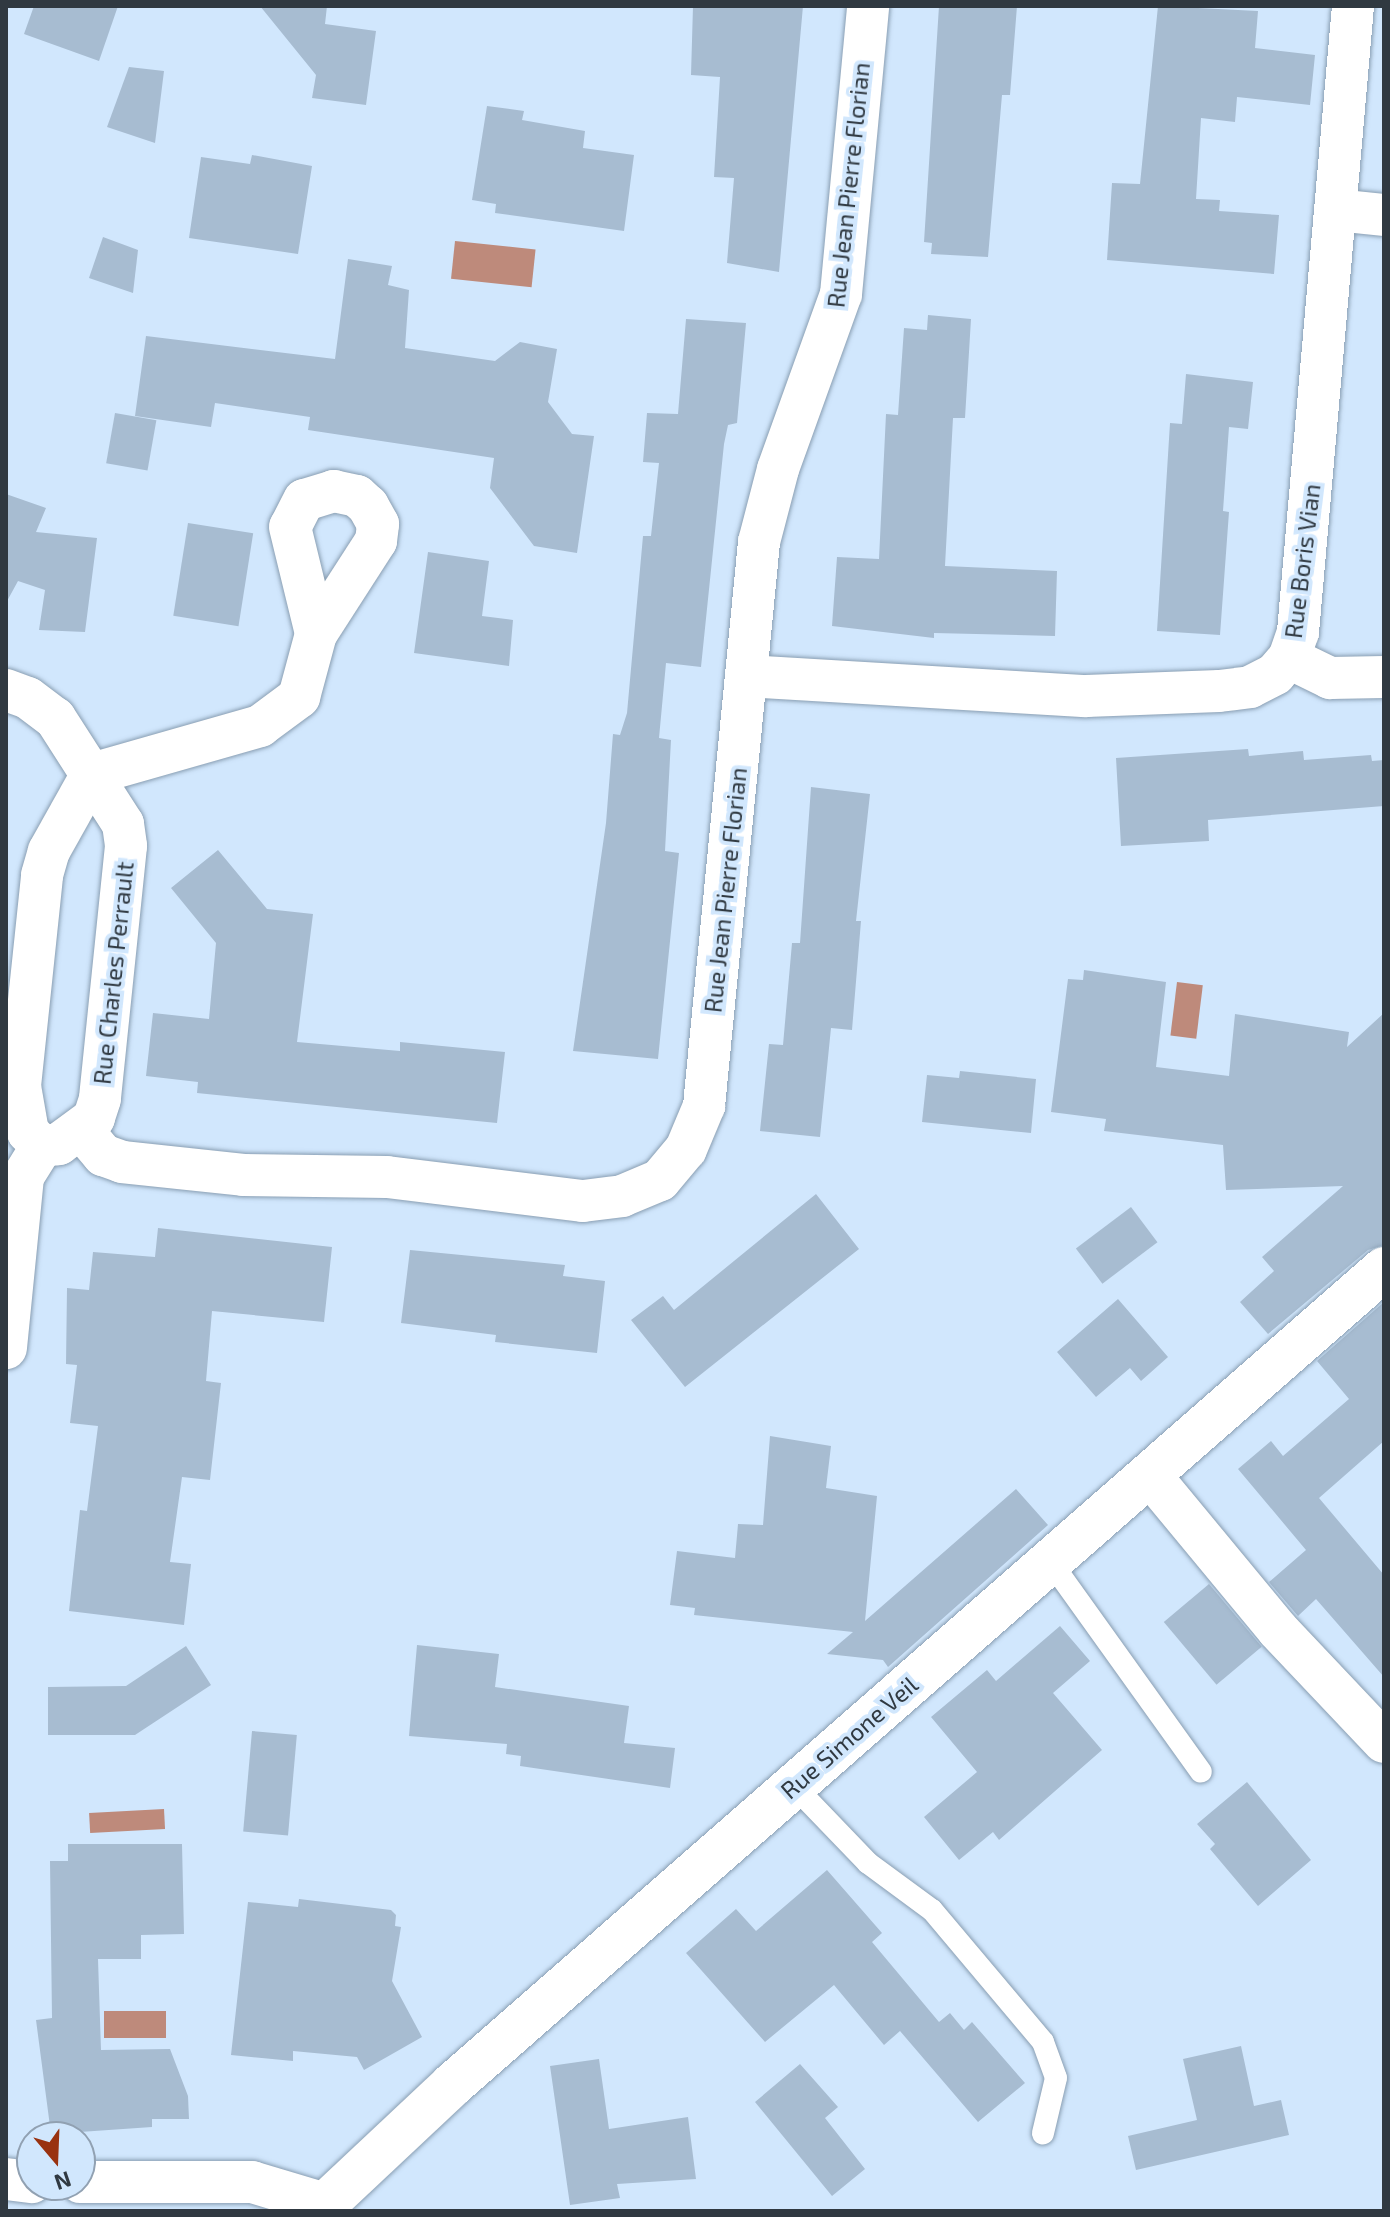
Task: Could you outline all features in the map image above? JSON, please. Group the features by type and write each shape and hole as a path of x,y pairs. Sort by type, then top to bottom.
{"main road":[{"name":"Rue Simone Veil","path":"322,2207 375,2153 1384,1269"}],"street":[{"name":"Rue Jean Pierre Florian","path":"82,1130 103,1155 122,1162 243,1175 387,1177 583,1201 622,1196 660,1180 686,1149 704,1106 746,676 767,504 841,294 868,6"},
{"name":"Rue Boris Vian","path":"746,676 1086,696 1250,687 1275,674 1289,658 1298,632 1353,6"},
{"path":"1336,210 1384,215"},
{"path":"42,1146 28,1132 20,1086 42,875 56,836 92,774 276,719 305,686 316,634"},
{"path":"1289,658 1330,678 1384,677"},
{"name":"Rue Charles Perrault","path":"6,690 28,698 55,718 123,824 126,846 100,1099 94,1118 82,1130"},
{"path":"42,1146 59,1144 82,1130"},
{"path":"6,1348 23,1177 42,1146"},
{"path":"1149,1474 1278,1630 1384,1742"},
{"path":"96,2182 252,2182 322,2207"}],"lane":[{"path":"1050,1561 1201,1772"},
{"path":"793,1785 868,1863 932,1910 1043,2042 1056,2078 1043,2133"}],"shaded area":[{"path":"455,241 536,249 532,287 451,279"},
{"path":"1177,982 1203,985 1196,1039 1170,1036"},
{"path":"164,1809 165,1829 90,1833 89,1813"},
{"path":"104,2011 166,2011 166,2038 104,2038"}],"building":[{"path":"34,6 118,6 99,61 24,34"},
{"path":"260,6 327,6 325,24 376,31 366,105 312,98 316,75"},
{"path":"693,6 803,6 779,272 727,263 734,178 714,177 720,77 691,75"},
{"path":"939,6 1017,6 1010,95 1002,95 988,257 931,254 932,243 924,242"},
{"path":"1158,6 1258,11 1255,48 1315,55 1310,105 1237,97 1235,122 1201,118 1196,199 1220,200 1219,211 1279,215 1274,274 1107,260 1112,183 1140,184"},
{"path":"129,67 164,71 155,143 107,127"},
{"path":"487,106 524,111 522,120 585,131 583,148 634,155 624,231 495,213 496,204 472,200"},
{"path":"252,155 312,166 298,254 189,238 201,157 250,164"},
{"path":"103,237 138,250 133,293 89,278"},
{"path":"348,259 392,266 388,285 409,290 405,348 495,361 520,342 557,349 548,402 572,434 594,436 577,553 534,546 490,488 494,458 308,430 310,417 215,403 211,427 135,416 146,336 335,359"},
{"path":"928,315 971,319 965,418 953,418 945,566 1057,571 1055,636 934,633 934,638 832,626 837,557 879,559 886,414 898,415 904,328 927,330"},
{"path":"686,319 746,323 737,423 728,425 724,444 701,667 666,663 659,738 671,740 665,851 679,853 658,1059 573,1051 606,823 613,734 620,735 627,713 643,536 651,536 659,463 643,462 647,413 678,414"},
{"path":"1186,374 1253,382 1248,429 1229,427 1223,511 1229,512 1220,635 1157,631 1170,423 1182,424"},
{"path":"115,413 156,420 148,471 106,463"},
{"path":"6,494 46,508 36,532 97,538 85,632 39,630 45,590 18,581 6,603"},
{"path":"188,523 253,533 238,626 173,616"},
{"path":"428,552 489,561 482,616 513,620 509,666 414,653"},
{"path":"1248,749 1249,756 1303,751 1304,760 1371,755 1372,761 1384,760 1384,806 1208,820 1209,841 1121,846 1116,758"},
{"path":"811,787 870,794 856,921 861,921 852,1030 831,1028 820,1137 760,1131 769,1044 783,1045 792,943 800,943"},
{"path":"218,850 267,909 313,914 297,1042 400,1051 400,1042 505,1052 497,1123 197,1093 198,1082 146,1076 153,1013 209,1019 216,943 171,888"},
{"path":"1084,970 1166,982 1156,1067 1229,1076 1235,1014 1349,1032 1347,1047 1384,1013 1384,1245 1368,1250 1268,1334 1240,1302 1274,1271 1262,1257 1343,1186 1226,1190 1223,1145 1104,1131 1106,1119 1051,1112 1068,979 1083,980"},
{"path":"960,1071 1036,1079 1031,1133 922,1122 927,1075 959,1078"},
{"path":"816,1194 859,1249 685,1387 631,1320 663,1296 674,1310"},
{"path":"1131,1207 1157,1242 1102,1284 1076,1249"},
{"path":"158,1228 332,1247 324,1322 212,1311 206,1381 221,1383 210,1480 182,1477 170,1562 191,1564 184,1625 69,1611 80,1510 87,1511 98,1426 70,1423 77,1365 66,1364 67,1288 89,1290 93,1252 155,1257"},
{"path":"410,1250 565,1265 563,1276 605,1281 597,1353 495,1342 496,1335 401,1323"},
{"path":"1118,1299 1168,1357 1141,1381 1130,1368 1096,1397 1057,1352"},
{"path":"1384,1302 1384,1441 1319,1498 1384,1575 1384,1677 1316,1599 1298,1616 1269,1582 1306,1550 1238,1469 1271,1441 1283,1456 1349,1399 1317,1361"},
{"path":"770,1436 831,1446 826,1488 877,1496 865,1621 1016,1489 1048,1525 888,1667 883,1660 827,1654 853,1632 694,1615 695,1608 670,1605 677,1551 735,1558 738,1524 763,1525"},
{"path":"1209,1584 1262,1647 1217,1685 1164,1622"},
{"path":"1060,1626 1090,1661 1053,1693 1102,1750 999,1840 993,1832 959,1860 924,1817 977,1772 931,1717 987,1670 996,1681"},
{"path":"417,1645 499,1654 495,1687 629,1706 624,1743 675,1748 670,1788 520,1766 521,1756 506,1754 507,1744 409,1736"},
{"path":"186,1646 211,1685 135,1735 48,1735 48,1687 126,1686"},
{"path":"252,1731 297,1735 288,1836 243,1832"},
{"path":"1247,1782 1311,1860 1258,1906 1210,1849 1215,1844 1197,1824"},
{"path":"68,1844 182,1844 184,1934 141,1935 141,1959 98,1959 101,2050 170,2049 188,2096 189,2119 152,2119 152,2127 96,2131 96,2121 49,2121 36,2020 52,2018 50,1861 68,1861"},
{"path":"827,1870 882,1933 872,1942 939,2022 950,2013 964,2030 972,2022 1025,2083 978,2122 900,2031 884,2045 834,1985 765,2042 686,1953 736,1909 756,1931"},
{"path":"299,1899 391,1910 396,1915 395,1926 401,1927 392,1981 422,2037 364,2070 357,2057 293,2051 293,2061 231,2055 248,1902 298,1907"},
{"path":"1241,2046 1254,2106 1281,2100 1289,2135 1136,2170 1128,2136 1197,2120 1183,2059"},
{"path":"599,2059 609,2129 688,2117 696,2179 617,2184 620,2198 570,2205 550,2066"},
{"path":"800,2064 838,2107 825,2118 865,2169 832,2196 755,2102"}]}
